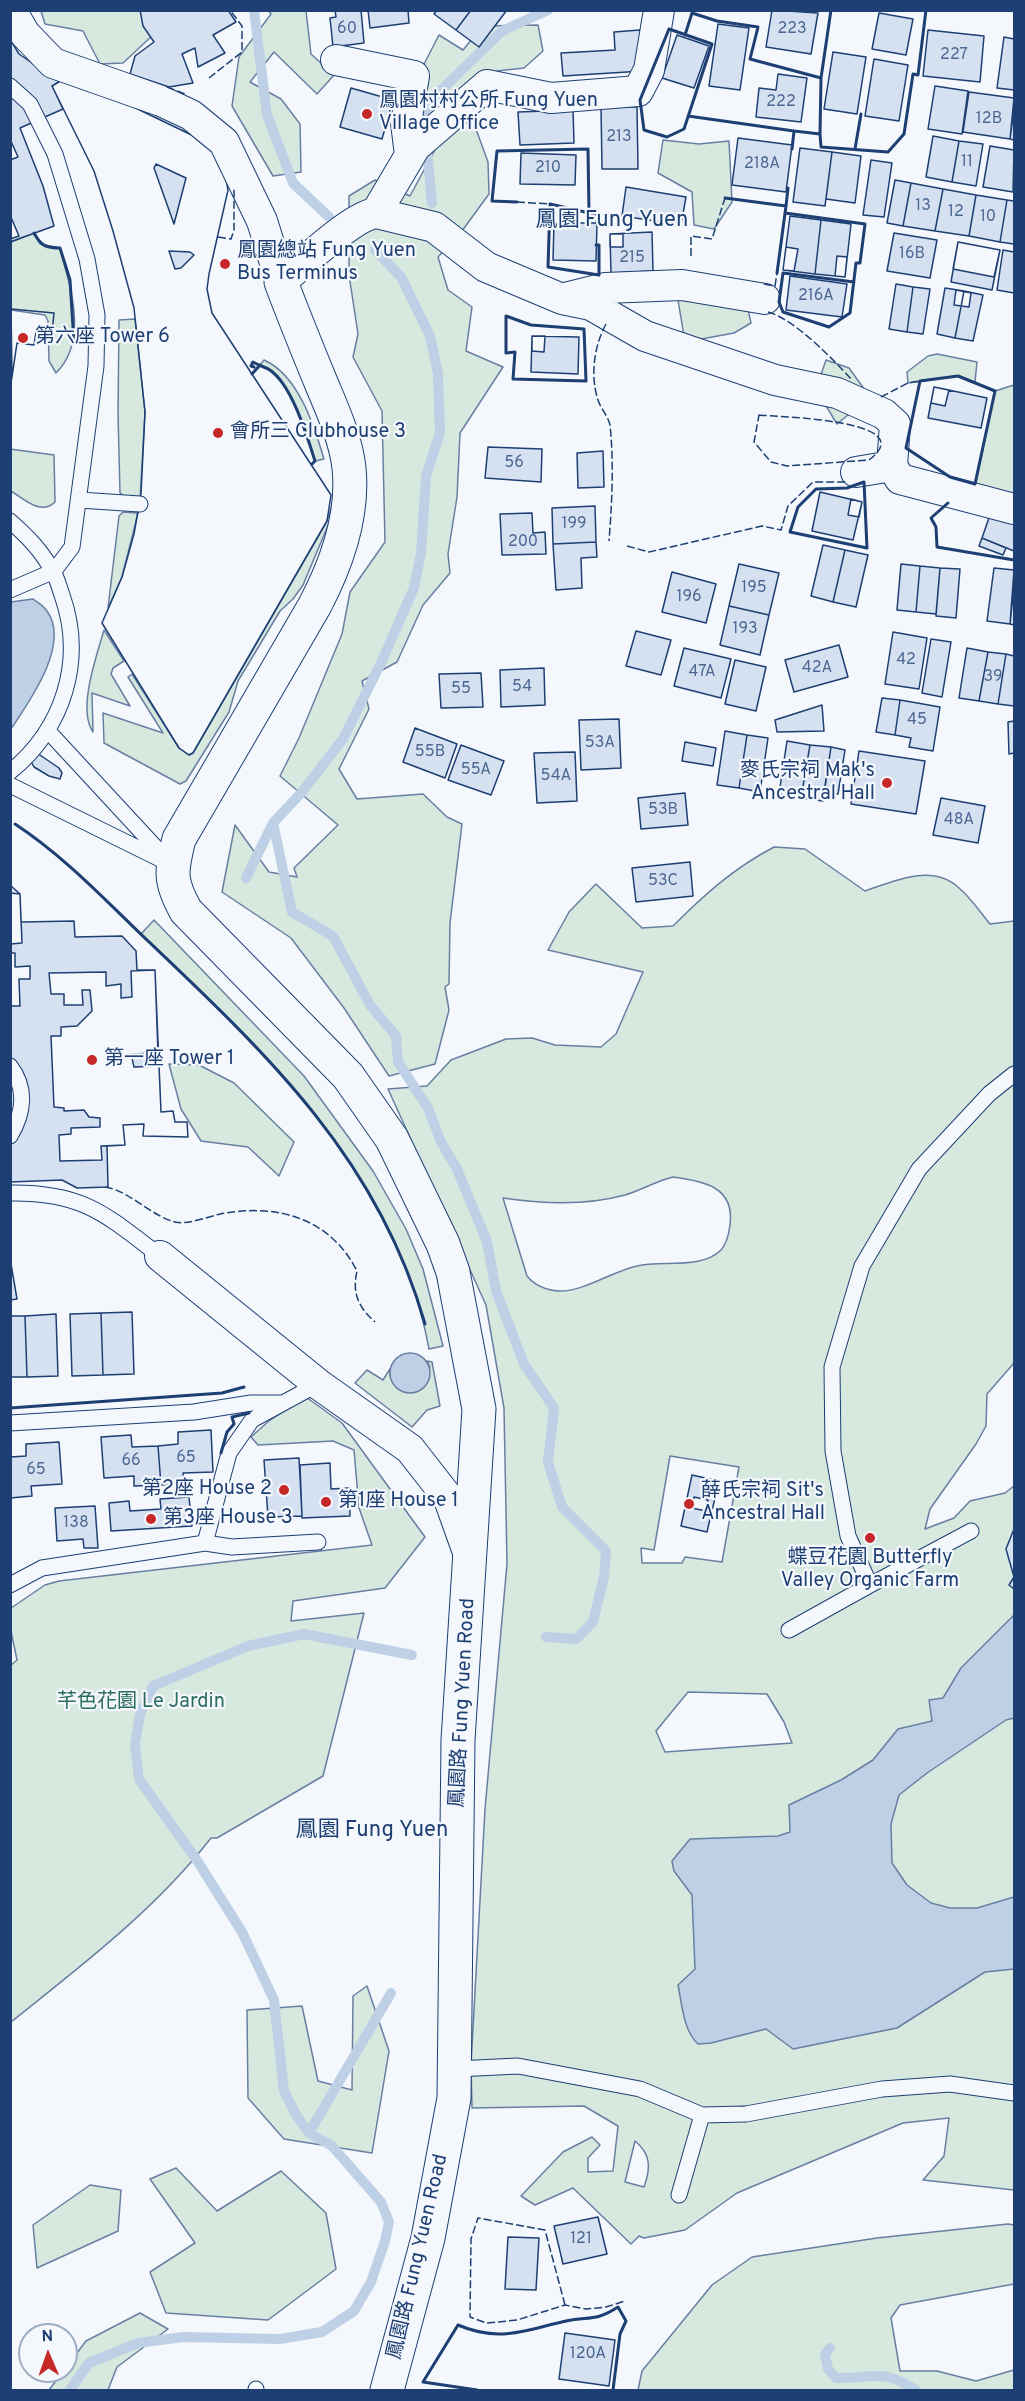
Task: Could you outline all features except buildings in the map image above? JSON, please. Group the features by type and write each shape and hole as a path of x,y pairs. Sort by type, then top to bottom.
{"street":[{"path":"11,10 25,34 53,63 161,101 191,115 224,142 262,221 281,282 333,409 342,439 349,467 349,503 345,528 328,581 178,839 171,875 175,891 186,910 342,1069 376,1113 401,1155 444,1244 453,1272 479,1409 471,1560"},
{"path":"376,213 418,144 487,85 551,98 638,91 649,70 659,10"},
{"path":"336,60 414,76 406,123 418,144"},
{"path":"281,282 346,229 369,214 376,213 434,227 486,267 562,299 591,305 645,336 775,380 837,393 884,414 896,424 892,466 900,479 1014,509"},
{"path":"562,299 605,288 682,285 765,299"},
{"path":"856,472 892,466"},
{"name":"鳳園路 Fung Yuen Road","path":"160,1256 318,1383 410,1449 449,1499 471,1560 458,1740 454,2098 428,2238 387,2391"}],"lane":[{"path":"10,86 30,104 55,154 87,259 95,304 96,366 72,547 54,571 10,590"},
{"path":"79,500 140,504"},
{"path":"10,521 34,543 54,571 71,620 73,655 65,697 48,731 27,759 10,772"},
{"path":"48,731 172,865"},
{"path":"10,785 172,865"},
{"path":"10,1066 20,1085 22,1103 19,1121 10,1136"},
{"path":"870,1585 848,1536 833,1451 832,1367 862,1266 919,1169 989,1094 1014,1074"},
{"path":"10,1193 62,1196 104,1213 160,1256"},
{"path":"205,1543 229,1453 252,1420 318,1383"},
{"path":"10,1423 175,1414 251,1403 282,1403"},
{"path":"789,1630 971,1531"},
{"path":"10,1585 42,1568 205,1543 232,1547 318,1542"},
{"path":"456,2069 518,2066 640,2089 702,2115 746,2114 882,2089 950,2084 1014,2092"},
{"path":"679,2195 702,2115"}],"green space":[{"path":"41,11 143,11 153,35 123,63 100,64 83,31 45,24"},
{"path":"269,11 306,11 311,54 334,75 317,94 274,52 250,82 281,99 300,124 301,172 273,176 232,106 239,57 271,14"},
{"path":"538,25 543,51 524,68 497,71 451,103 477,132 488,162 489,194 459,235 438,257 448,290 472,307 466,351 503,367 460,433 457,497 448,554 450,573 423,605 397,662 362,681 369,709 339,769 357,799 423,794 447,817 462,824 450,923 449,984 445,987 449,1010 435,1064 389,1076 344,1008 291,938 222,892 235,825 269,872 297,877 294,868 338,825 280,776 299,738 342,634 350,592 385,542 382,411 353,357 358,334 349,275 349,196 375,180 410,196 445,131 407,97 439,35 463,50 483,26"},
{"path":"663,140 699,144 729,141 732,202 714,229 694,225 692,192 658,173"},
{"path":"34,233 40,244 60,248 72,296 74,329 72,345 66,360 56,373 49,361 48,321 45,315 11,310 11,242"},
{"path":"742,282 751,323 734,333 685,342 677,294"},
{"path":"135,319 145,412 140,499 126,497 120,493 119,320"},
{"path":"937,354 977,362 975,382 958,376 908,383 907,372 928,356"},
{"path":"264,360 286,377 303,402 324,459 315,461 296,407 281,382 260,365"},
{"path":"826,360 849,368 870,397 837,424 816,389"},
{"path":"1014,385 1014,500 973,496 995,391"},
{"path":"10,449 54,455 55,502 50,506 38,507 11,491"},
{"path":"332,505 329,523 303,585 280,611 238,681 229,712 186,781 180,784 104,743 103,713 163,733 128,677 132,674 179,748 189,755 193,753 327,521"},
{"path":"123,512 138,513 122,577 108,608 119,516"},
{"path":"104,630 124,661 113,668 111,674 130,706 92,693 93,732 87,710 88,696 93,667"},
{"name":"蝶豆花園 Butterfly Valley Organic Farm","path":"774,847 805,849 865,891 913,876 937,877 959,888 990,924 1014,921 1014,1363 987,1394 986,1426 930,1509 925,1529 954,1518 970,1501 1005,1493 1014,1486 1014,2190 923,2180 944,2156 949,2118 903,2123 737,2193 685,2230 644,2238 639,2236 631,2244 573,2188 535,2205 521,2196 563,2152 592,2137 600,2145 588,2158 588,2172 613,2171 618,2126 584,2106 472,2108 471,2065 485,1809 507,1564 504,1408 486,1305 388,1089 427,1086 451,1060 506,1039 532,1038 555,1045 601,1047 616,1034 643,972 548,950 569,912 596,884 642,928 673,926 720,882","holes":["673,1177 706,1184 715,1188 728,1202 730,1212 728,1235 721,1250 713,1256 692,1262 637,1266 588,1285 559,1291 537,1285 527,1276 503,1198 549,1203 595,1201 625,1195","670,1456 739,1467 722,1562 685,1557 682,1563 642,1563 641,1548 654,1550","688,1692 767,1694 784,1722 792,1743 665,1752 656,1731","635,2141 647,2156 646,2180 644,2187 625,2182"]},
{"path":"154,920 304,1076 373,1171 406,1229 423,1269 443,1346 429,1349 413,1286 388,1227 357,1172 320,1120 278,1071 188,978 141,934"},
{"path":"169,1064 199,1065 234,1083 294,1142 279,1176 248,1147 201,1141 181,1109"},
{"path":"427,1361 432,1362 440,1406 427,1410 412,1427 355,1383 367,1370 383,1380 390,1369 390,1376 430,1367"},
{"name":"芊色花園 Le Jardin","path":"306,1397 342,1423 425,1537 385,1588 293,1601 291,1621 364,1613 323,1776 217,1838 211,1838 166,1889 117,1936 11,2022 10,1666 17,1660 11,1631 11,1608 45,1585 59,1581 372,1545 359,1508 354,1450 333,1441 258,1445 251,1437 270,1420"},
{"path":"367,1986 389,2051 372,2153 284,2139 248,2098 247,2010 302,2006 318,2081 352,2090 353,1996"},
{"path":"176,2168 217,2211 281,2171 326,2213 336,2269 268,2320 166,2313 150,2272 195,2243 150,2179"},
{"path":"90,2185 121,2190 118,2231 37,2268 33,2225"},
{"path":"1014,2225 1014,2284 900,2305 891,2318 900,2371 937,2371 976,2381 1014,2370 1014,2390 638,2390 642,2371 712,2285 752,2257 877,2238"},
{"path":"140,2313 168,2329 117,2367 108,2390 49,2390 54,2383 78,2383 78,2352 86,2341"}],"water":[{"path":"33,599 47,611 53,624 54,640 45,672 11,729 11,602"},
{"path":"410,1353 418,1354 424,1359 429,1365 429,1381 424,1387 418,1392 410,1393 402,1392 396,1387 391,1381 390,1373 391,1365 396,1359 402,1354"},
{"path":"1014,1615 1014,1718 1006,1720 927,1773 899,1795 891,1824 892,1863 907,1885 931,1903 950,1908 977,1908 1014,1897 1014,1969 985,1972 897,2028 793,2049 766,2029 711,2043 698,2044 686,2024 678,1985 695,1969 692,1895 674,1871 672,1861 690,1839 778,1836 790,1832 789,1805 841,1780 873,1760 898,1729 932,1721 929,1700 943,1698 961,1668"}],"waterway":[{"path":"254,10 267,115 293,183 329,217"},
{"path":"432,203 424,118 432,99 502,31 548,10"},
{"path":"246,878 273,823 302,792 343,739 381,663 414,588 421,553 426,476 440,433 438,374 430,336 401,277 375,250"},
{"path":"273,823 292,912 333,936 370,1005 396,1036 398,1062 428,1108 441,1142 457,1169 487,1242 496,1291 524,1364 554,1408 548,1462 562,1507 606,1551 604,1577 593,1622 576,1639 546,1637"},
{"path":"70,2390 89,2363 138,2343 183,2337 280,2339 322,2332 354,2311 371,2282 389,2222 381,2202 332,2146 309,2133 296,2115 284,2091 274,2000 242,1932 198,1862 139,1779 135,1744 140,1714 153,1686 248,1646 304,1634 412,1655"},
{"path":"309,2133 391,1993"},
{"path":"830,2348 825,2355 828,2369 836,2378 884,2376 916,2390"}],"fence":[{"path":"209,78 242,52 242,26 230,10"},
{"path":"167,87 185,94"},
{"path":"218,237 231,239 234,230 234,189"},
{"path":"691,256 691,236 712,239 725,198"},
{"path":"517,202 550,204"},
{"path":"764,284 775,286 777,273"},
{"path":"768,312 801,331 851,379"},
{"path":"606,324 596,351 594,381 598,400 610,425 612,483 609,541"},
{"path":"881,397 908,383 920,381"},
{"path":"759,415 815,419 862,428 877,436 881,446 869,460 787,466 771,462 754,442 759,415"},
{"path":"627,546 649,552 762,526 781,530 788,506 813,482 847,482"},
{"path":"105,1187 123,1193 157,1215 180,1223 241,1211 281,1213 300,1218 332,1238 346,1253 357,1271 355,1286 358,1299 364,1311 375,1322"},
{"path":"565,2305 545,2230 478,2218 471,2239 470,2317 486,2323 498,2322 517,2320 565,2305 586,2309 606,2307 625,2301"}],"wall":[{"path":"821,78 831,10"},
{"path":"792,149 794,131 820,134 821,147 888,152 904,134 913,74 918,75 926,10"},
{"path":"685,35 692,13 717,21 758,27 750,59 821,78 820,134"},
{"path":"669,29 712,44 684,129 667,137 644,130 640,100 669,29"},
{"path":"855,149 861,114"},
{"path":"688,116 794,131"},
{"path":"517,202 492,201 497,151 588,149 589,213"},
{"path":"786,206 788,188"},
{"path":"725,198 786,206 777,273"},
{"path":"596,245 599,245 599,275 548,267 550,204 598,215 597,223"},
{"path":"785,213 865,224 860,263 856,263 850,313 829,327 783,312 779,302 783,273 854,282"},
{"path":"34,233 44,245 60,248 70,280 74,343"},
{"path":"506,316 531,325 584,329 586,381 513,379 515,352 506,353 506,316"},
{"path":"254,367 251,366 253,362 270,370 285,387 308,438 315,461 312,464"},
{"path":"252,374 260,365"},
{"path":"958,376 995,391 975,484 950,477 906,448 920,381 958,376"},
{"path":"864,482 867,548 790,532 798,507 816,489 847,488 864,482"},
{"path":"948,503 931,518 936,527 937,547 1014,560"},
{"path":"15,824 68,865 193,984 236,1026 314,1114 349,1161 379,1211 405,1265 425,1324"},
{"path":"10,1408 222,1393 244,1387"},
{"path":"221,1453 227,1432 234,1424 232,1417 249,1413"},
{"path":"477,2390 423,2382 458,2325 487,2333 512,2333 566,2321 598,2317 618,2307 626,2321 620,2334 613,2390"}],"place":[{"name":"鳳園村村公所 Fung Yuen Village Office","path":"367,114"},
{"name":"鳳園總站 Fung Yuen Bus Terminus","path":"225,264"},
{"name":"第六座 Tower 6","path":"23,338"},
{"name":"會所三 Clubhouse 3","path":"218,433"},
{"name":"麥氏宗祠 Mak's Ancestral Hall","path":"887,783"},
{"name":"第一座 Tower 1","path":"92,1060"},
{"name":"第2座 House 2","path":"284,1490"},
{"name":"第1座 House 1","path":"326,1502"},
{"name":"薛氏宗祠 Sit's Ancestral Hall","path":"689,1504"},
{"name":"第3座 House 3","path":"151,1519"},
{"name":"蝶豆花園 Butterfly Valley Organic Farm","path":"870,1538"}],"district":[{"name":"鳳園 Fung Yuen","path":"612,222"},
{"name":"鳳園 Fung Yuen","path":"372,1832"}]}
